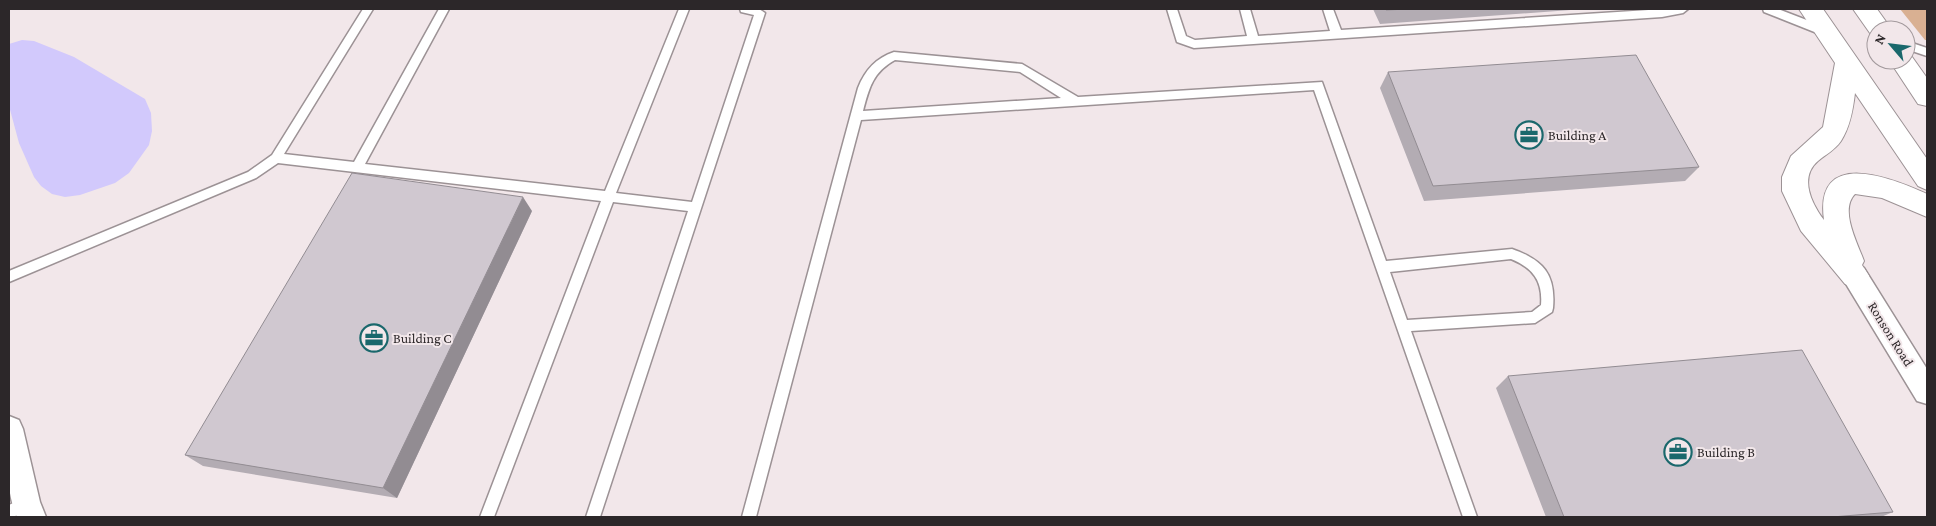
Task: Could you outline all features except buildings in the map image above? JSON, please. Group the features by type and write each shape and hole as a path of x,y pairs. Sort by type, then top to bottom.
{"highway":[{"path":"1811,9 1927,179"},
{"path":"1865,9 1873,20"},
{"path":"1847,63 1835,128 1829,138 1801,162 1794,174 1793,186 1797,200 1806,216 1855,276"},
{"path":"1908,70 1927,97"},
{"path":"1855,276 1838,223 1836,209 1837,195 1845,186 1859,183 1875,185 1927,206"}],"street":[{"name":"Ronson Road","path":"1855,276 1927,392"},
{"path":"9,429 22,511"}],"lane":[{"path":"9,277 252,176 276,158 368,9"},
{"path":"357,168 444,9"},
{"path":"487,517 609,196 684,9"},
{"path":"593,517 760,14 745,9"},
{"path":"1172,9 1181,39 1194,44 1676,9"},
{"path":"1245,9 1254,40"},
{"path":"1328,9 1337,35"},
{"path":"1768,9 1826,32"},
{"path":"748,517 866,77 878,63 894,56 1022,68 1077,102"},
{"path":"856,116 1318,85 1470,517"},
{"path":"276,158 696,207"},
{"path":"1382,267 1512,254 1529,260 1539,270 1548,285 1547,308 1535,316 1402,326"}],"shaded area":[{"path":"1900,9 1927,9 1927,40 1916,29 1916,20 1909,20"},
{"path":"22,40 34,41 74,57 145,99 151,113 152,131 149,145 129,173 115,183 80,195 65,197 52,194 41,186 34,177 19,143 9,106 9,44"}],"place":[{"name":"Building A","path":"1529,135"},
{"name":"Building C","path":"374,338"},
{"name":"Building B","path":"1678,452"}]}
